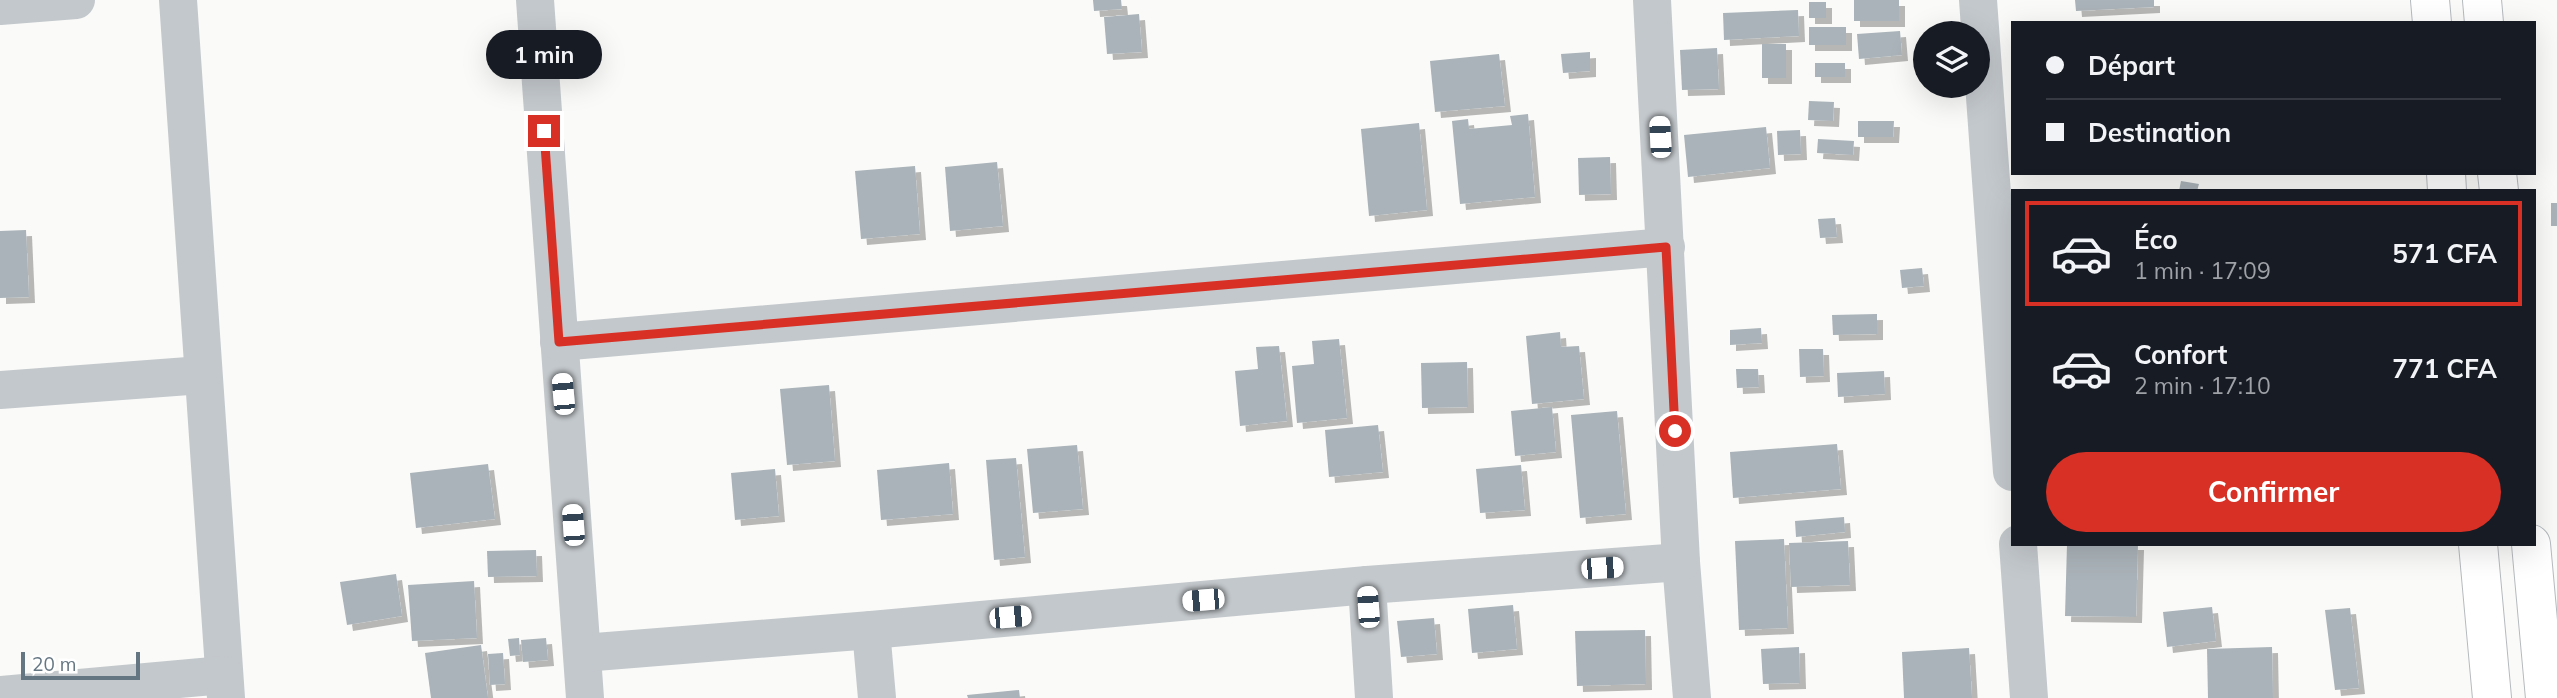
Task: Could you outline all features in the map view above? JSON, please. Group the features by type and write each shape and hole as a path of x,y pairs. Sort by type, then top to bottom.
{"main road":[{"path":"2430,0 2432,21"},
{"path":"2482,0 2484,21"},
{"path":"2478,546 2492,698"},
{"path":"2531,546 2545,698"}],"street":[{"path":"0,6 76,0"},
{"path":"0,695 225,687 178,0"},
{"path":"535,0 585,698"},
{"path":"1652,0 1681,562 1692,698"},
{"path":"1978,0 2011,458"},
{"path":"559,342 1666,247"},
{"path":"0,390 202,374"},
{"path":"2018,546 2029,698"},
{"path":"583,653 1367,585 1681,562"},
{"path":"1367,585 1374,698"},
{"path":"871,629 877,698"}],"building":[{"path":"1093,0 1121,0 1122,9 1094,11"},
{"path":"1854,0 1899,0 1899,21 1854,21"},
{"path":"2075,0 2154,0 2154,7 2076,11"},
{"path":"1809,2 1826,2 1826,18 1809,18"},
{"path":"1798,10 1799,36 1724,40 1723,13"},
{"path":"1139,14 1142,52 1107,54 1104,17"},
{"path":"1809,27 1846,27 1846,45 1809,45"},
{"path":"1900,31 1902,55 1859,59 1857,34"},
{"path":"1762,44 1786,44 1786,78 1762,78"},
{"path":"1717,48 1719,89 1682,90 1680,50"},
{"path":"1590,52 1590,71 1563,73 1561,54"},
{"path":"1499,54 1505,106 1435,112 1430,61"},
{"path":"1815,63 1845,63 1845,77 1815,77"},
{"path":"1809,101 1834,102 1833,121 1808,120"},
{"path":"1528,114 1535,197 1460,204 1452,121 1468,119 1469,129 1512,125 1510,116"},
{"path":"1858,121 1894,121 1893,137 1858,137"},
{"path":"1419,123 1427,210 1369,216 1361,129"},
{"path":"1766,127 1770,168 1688,177 1684,135"},
{"path":"1800,130 1801,154 1778,155 1777,131"},
{"path":"1818,139 1854,141 1853,155 1817,153"},
{"path":"1610,157 1611,194 1579,195 1578,158"},
{"path":"997,162 1003,226 950,231 945,167"},
{"path":"915,166 920,234 861,239 855,171"},
{"path":"2181,181 2199,184 2198,189 2179,189"},
{"path":"2551,203 2557,203 2557,226 2551,226"},
{"path":"1835,218 1837,237 1820,238 1818,219"},
{"path":"26,230 29,297 0,298 0,231"},
{"path":"1922,268 1924,286 1902,288 1900,270"},
{"path":"1877,314 1877,334 1833,335 1832,315"},
{"path":"1761,328 1762,343 1730,345 1730,330"},
{"path":"1560,332 1561,347 1579,346 1584,399 1532,404 1526,336"},
{"path":"1339,339 1347,418 1297,423 1292,366 1314,364 1312,341"},
{"path":"1279,346 1287,421 1240,426 1235,371 1258,369 1256,347"},
{"path":"1799,349 1823,349 1824,376 1800,377"},
{"path":"1467,362 1468,407 1422,408 1421,363"},
{"path":"1736,369 1758,369 1759,387 1737,388"},
{"path":"1884,371 1885,394 1838,397 1837,373"},
{"path":"829,385 835,461 787,465 780,389"},
{"path":"1552,407 1556,452 1515,456 1511,411"},
{"path":"1617,411 1626,514 1580,518 1571,415"},
{"path":"1378,425 1383,472 1329,477 1325,430"},
{"path":"1837,444 1841,489 1733,498 1730,452"},
{"path":"1077,445 1083,509 1033,513 1027,449"},
{"path":"1016,458 1025,557 994,560 986,460"},
{"path":"949,463 953,514 881,520 877,470"},
{"path":"488,464 495,519 416,528 410,473"},
{"path":"1521,465 1525,510 1480,513 1476,469"},
{"path":"775,469 779,516 735,520 731,473"},
{"path":"1844,517 1845,532 1796,537 1795,521"},
{"path":"1784,539 1788,628 1739,630 1735,541"},
{"path":"1848,541 1850,585 1791,587 1789,543"},
{"path":"2067,546 2138,546 2136,617 2065,616"},
{"path":"536,550 537,576 488,577 487,551"},
{"path":"396,574 402,616 347,625 340,582"},
{"path":"474,581 477,638 412,641 408,585"},
{"path":"1513,605 1517,649 1472,653 1468,609"},
{"path":"2212,607 2216,641 2167,647 2163,612"},
{"path":"2350,608 2359,688 2335,690 2325,610"},
{"path":"1434,618 1437,654 1401,657 1397,621"},
{"path":"1645,630 1646,684 1577,686 1575,631"},
{"path":"519,638 520,655 510,656 508,639"},
{"path":"546,638 548,660 523,662 521,640"},
{"path":"481,645 488,698 431,698 425,653"},
{"path":"1799,647 1800,683 1763,684 1761,649"},
{"path":"2272,647 2273,698 2208,698 2207,649"},
{"path":"1969,648 1972,698 1904,698 1902,652"},
{"path":"503,653 505,684 490,685 488,654"},
{"path":"1019,690 1020,698 968,698 967,695"}],"route":[{"path":"544,131 559,342 1666,247 1675,431"}]}
